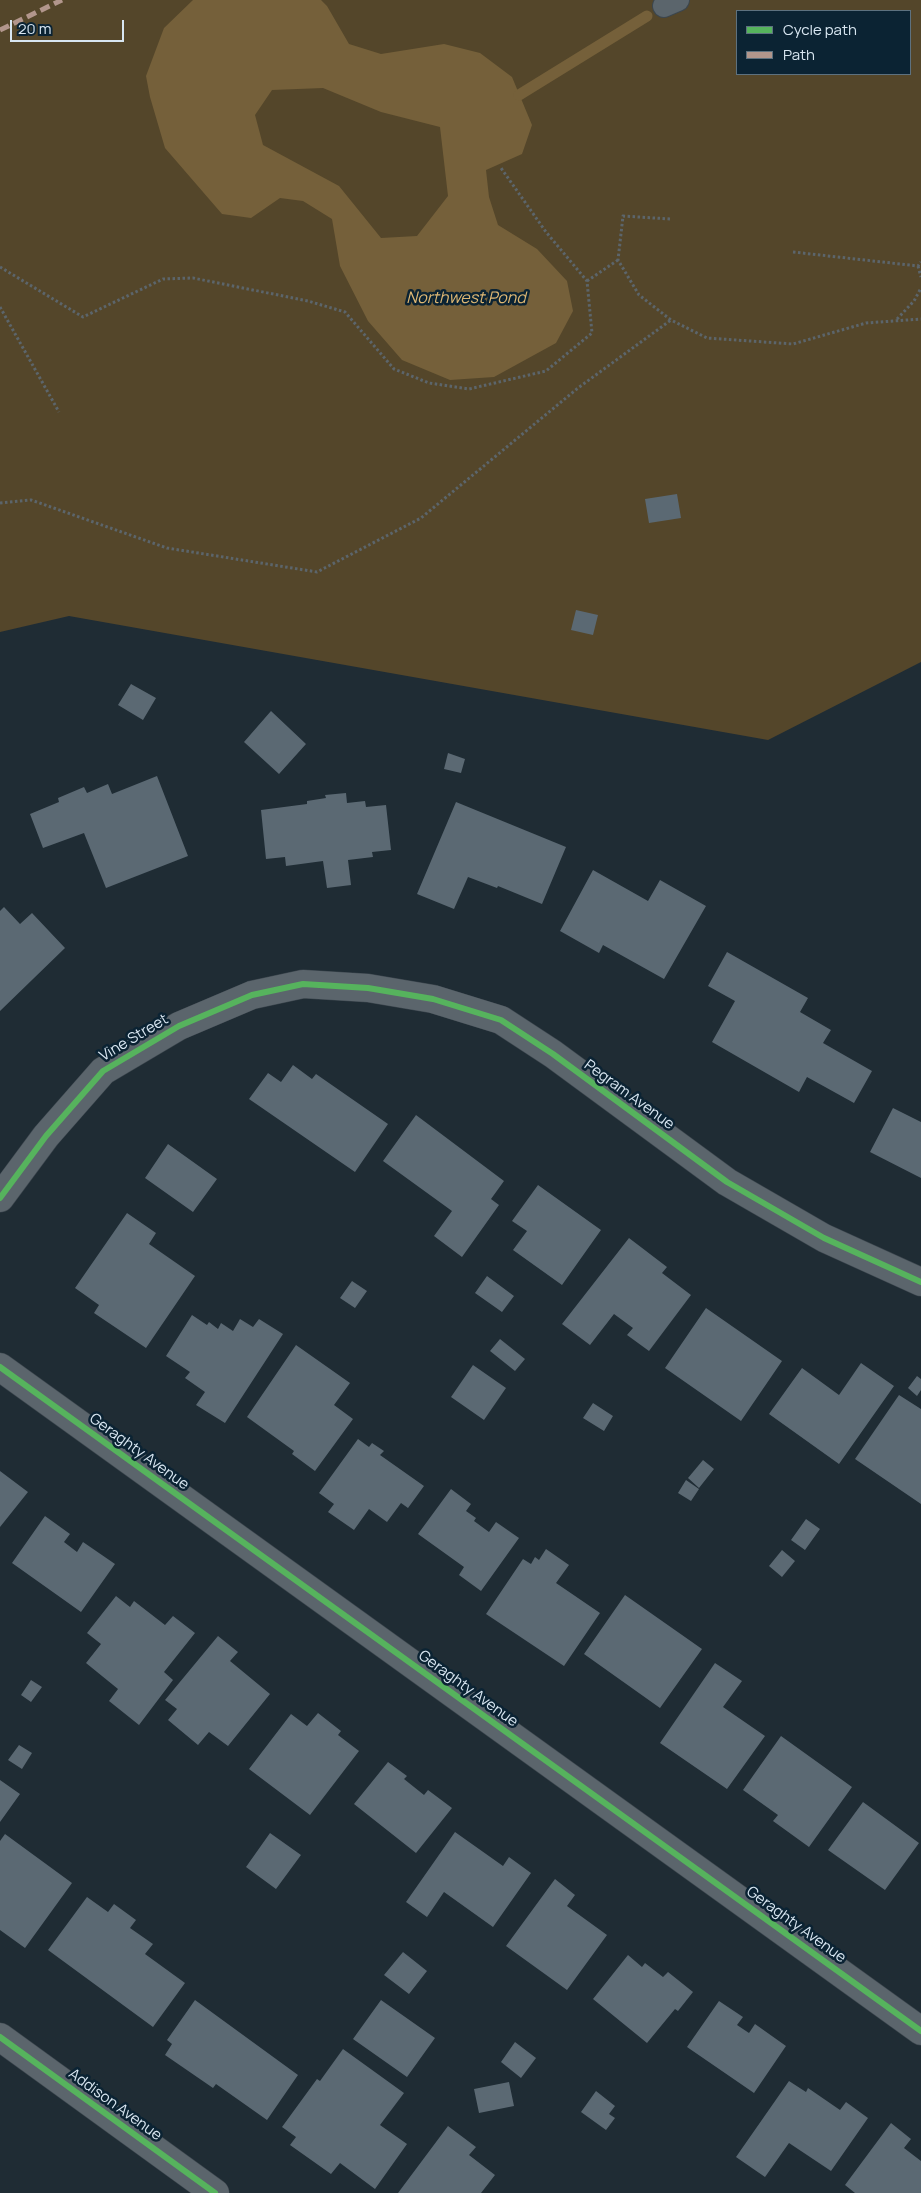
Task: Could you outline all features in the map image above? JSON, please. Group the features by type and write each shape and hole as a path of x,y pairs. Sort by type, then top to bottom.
{"street":[{"name":"Vine Street","path":"0,1198 46,1136 103,1071 179,1026 252,995 303,984"},
{"name":"Pegram Avenue","path":"303,984 368,988 433,999 501,1020 553,1054 727,1182 824,1238 921,1282"},
{"name":"Geraghty Avenue","path":"0,1367 921,2031"},
{"name":"Addison Avenue","path":"0,2037 215,2193"}],"path":[{"path":"0,267 83,317 164,279 193,278 308,301 345,312 394,369 429,383 469,390 546,371 592,333 588,281 546,232 501,168"},
{"path":"670,219 623,216 618,260 639,295 672,320 707,338 793,344 866,322 921,319"},
{"path":"793,252 919,264 921,277"},
{"path":"588,281 618,260"},
{"path":"897,320 914,300 921,288"},
{"path":"0,306 59,412"},
{"path":"0,503 30,500 167,548 316,572 421,518 578,388 672,320"}],"shaded area":[{"path":"0,0 921,0 921,662 768,740 69,616 0,632"}],"water":[{"name":"Northwest Pond","path":"193,0 321,0 327,6 349,44 381,54 444,44 480,53 512,77 532,125 522,154 486,170 489,197 498,225 537,249 567,281 573,311 556,343 494,377 450,380 402,360 368,321 340,266 332,219 303,201 280,198 251,218 222,214 165,148 146,76 164,28","holes":["323,88 381,112 440,127 448,196 417,236 381,238 339,186 263,145 255,115 272,90"]}],"building":[{"path":"677,494 681,518 649,523 645,499"},
{"path":"576,610 598,615 593,635 571,630"},
{"path":"131,684 156,698 143,720 118,705"},
{"path":"271,711 306,744 279,774 244,742"},
{"path":"448,753 465,759 461,773 444,769"},
{"path":"157,776 188,856 106,888 84,833 43,848 30,814 59,802 58,798 84,787 87,793 108,784 112,794"},
{"path":"346,793 347,803 365,801 366,807 386,805 391,850 372,852 373,857 348,860 351,885 327,888 323,861 286,866 285,857 266,859 261,810 307,804 307,801 326,798 325,795"},
{"path":"456,802 566,847 542,904 498,886 497,888 468,877 454,909 417,894"},
{"path":"593,870 648,901 660,880 706,906 664,979 603,945 599,953 560,931"},
{"path":"4,907 20,924 32,913 65,948 0,1011 0,911"},
{"path":"727,952 808,998 800,1012 831,1030 823,1043 872,1071 854,1103 807,1077 799,1092 712,1042 735,1001 708,986"},
{"path":"293,1065 312,1079 316,1074 388,1124 355,1172 249,1099 268,1073 281,1082"},
{"path":"893,1108 921,1122 921,1178 870,1152"},
{"path":"416,1115 504,1181 491,1199 499,1205 462,1257 434,1236 452,1211 383,1161"},
{"path":"168,1144 217,1179 193,1212 145,1178"},
{"path":"538,1185 601,1230 562,1285 513,1250 527,1231 512,1221"},
{"path":"127,1213 156,1233 149,1244 195,1276 146,1348 94,1313 99,1305 75,1288"},
{"path":"629,1238 667,1267 662,1273 691,1295 649,1351 627,1335 633,1328 614,1314 590,1345 562,1324"},
{"path":"487,1276 514,1296 502,1312 475,1293"},
{"path":"352,1281 367,1291 355,1308 340,1298"},
{"path":"706,1308 782,1361 741,1421 665,1368"},
{"path":"192,1315 207,1325 209,1322 218,1329 221,1323 233,1331 240,1319 253,1327 259,1319 283,1334 225,1423 196,1405 205,1392 185,1378 190,1372 166,1356"},
{"path":"500,1339 525,1359 515,1371 490,1351"},
{"path":"296,1345 350,1383 334,1405 353,1419 315,1471 292,1454 294,1451 247,1417"},
{"path":"861,1363 894,1386 839,1464 769,1414 802,1368 839,1395"},
{"path":"473,1365 506,1388 484,1420 451,1397"},
{"path":"917,1376 921,1379 921,1390 917,1396 908,1388"},
{"path":"899,1395 921,1409 921,1504 855,1459"},
{"path":"593,1403 613,1416 604,1431 583,1418"},
{"path":"358,1439 369,1447 372,1443 384,1451 380,1455 424,1486 408,1508 401,1503 387,1522 369,1509 354,1530 328,1512 334,1504 319,1493"},
{"path":"703,1460 714,1469 699,1488 688,1478"},
{"path":"0,1471 28,1492 0,1527"},
{"path":"686,1480 699,1489 691,1501 678,1493"},
{"path":"451,1489 471,1504 466,1511 476,1518 474,1521 489,1532 496,1522 519,1538 481,1591 459,1575 464,1567 418,1534"},
{"path":"45,1516 70,1534 64,1542 77,1552 83,1542 115,1564 81,1612 12,1563"},
{"path":"806,1519 820,1529 805,1550 791,1540"},
{"path":"546,1549 569,1565 556,1583 600,1613 564,1666 486,1614 523,1559 531,1564 535,1557 539,1560"},
{"path":"782,1550 795,1561 782,1577 769,1566"},
{"path":"625,1595 702,1649 660,1708 584,1654"},
{"path":"116,1596 130,1607 134,1601 165,1625 173,1616 195,1633 164,1672 173,1680 139,1725 109,1701 118,1689 86,1663 101,1644 87,1633"},
{"path":"218,1636 238,1652 230,1661 270,1694 228,1746 209,1732 198,1745 168,1720 177,1709 165,1700"},
{"path":"715,1663 742,1681 723,1707 765,1736 727,1789 660,1743"},
{"path":"31,1680 42,1687 31,1702 21,1695"},
{"path":"318,1713 341,1731 338,1735 359,1751 310,1815 249,1769 291,1714 307,1726"},
{"path":"781,1736 852,1787 809,1847 773,1821 778,1815 743,1790"},
{"path":"19,1745 32,1753 22,1769 8,1760"},
{"path":"388,1762 407,1776 404,1779 424,1795 428,1790 452,1808 416,1853 354,1804"},
{"path":"0,1780 20,1794 0,1822"},
{"path":"863,1802 919,1843 885,1890 828,1850"},
{"path":"455,1832 503,1866 509,1857 531,1873 493,1927 444,1892 427,1917 406,1902"},
{"path":"270,1833 301,1855 276,1889 246,1867"},
{"path":"5,1834 72,1883 25,1948 0,1930 0,1841"},
{"path":"555,1879 575,1895 567,1906 607,1935 567,1990 506,1946"},
{"path":"87,1897 108,1912 114,1904 136,1920 130,1928 153,1944 145,1954 185,1983 153,2027 48,1950"},
{"path":"403,1952 427,1971 409,1994 384,1975"},
{"path":"628,1955 642,1967 645,1963 663,1977 668,1972 693,1992 678,2011 675,2009 647,2043 593,1999"},
{"path":"195,2000 298,2075 267,2120 216,2084 213,2088 165,2055 172,2044 167,2040"},
{"path":"381,2000 435,2038 407,2077 353,2039"},
{"path":"719,2001 743,2017 737,2025 749,2033 755,2024 786,2046 754,2093 687,2047"},
{"path":"515,2042 536,2058 521,2078 501,2062"},
{"path":"343,2049 404,2093 380,2125 407,2144 375,2189 340,2163 331,2174 290,2145 296,2137 282,2127 317,2079 320,2081"},
{"path":"789,2081 806,2092 808,2088 840,2110 846,2102 868,2118 831,2171 789,2143 765,2177 736,2157"},
{"path":"509,2082 514,2106 479,2113 474,2089"},
{"path":"596,2091 615,2106 609,2114 615,2118 606,2130 581,2112"},
{"path":"891,2123 911,2139 904,2148 921,2161 921,2193 855,2193 845,2185"},
{"path":"448,2126 476,2147 469,2155 495,2175 481,2193 398,2193"}],"waterway":[{"path":"519,95 647,16"}],"marked path":[{"path":"0,30 62,0"}],"cycle path":[{"path":"0,1198 46,1136 103,1071 179,1026 252,995 303,984 368,988 433,999 501,1020 553,1054 727,1182 824,1238 921,1282"},
{"path":"0,1367 921,2031"},
{"path":"0,2037 215,2193"}]}
